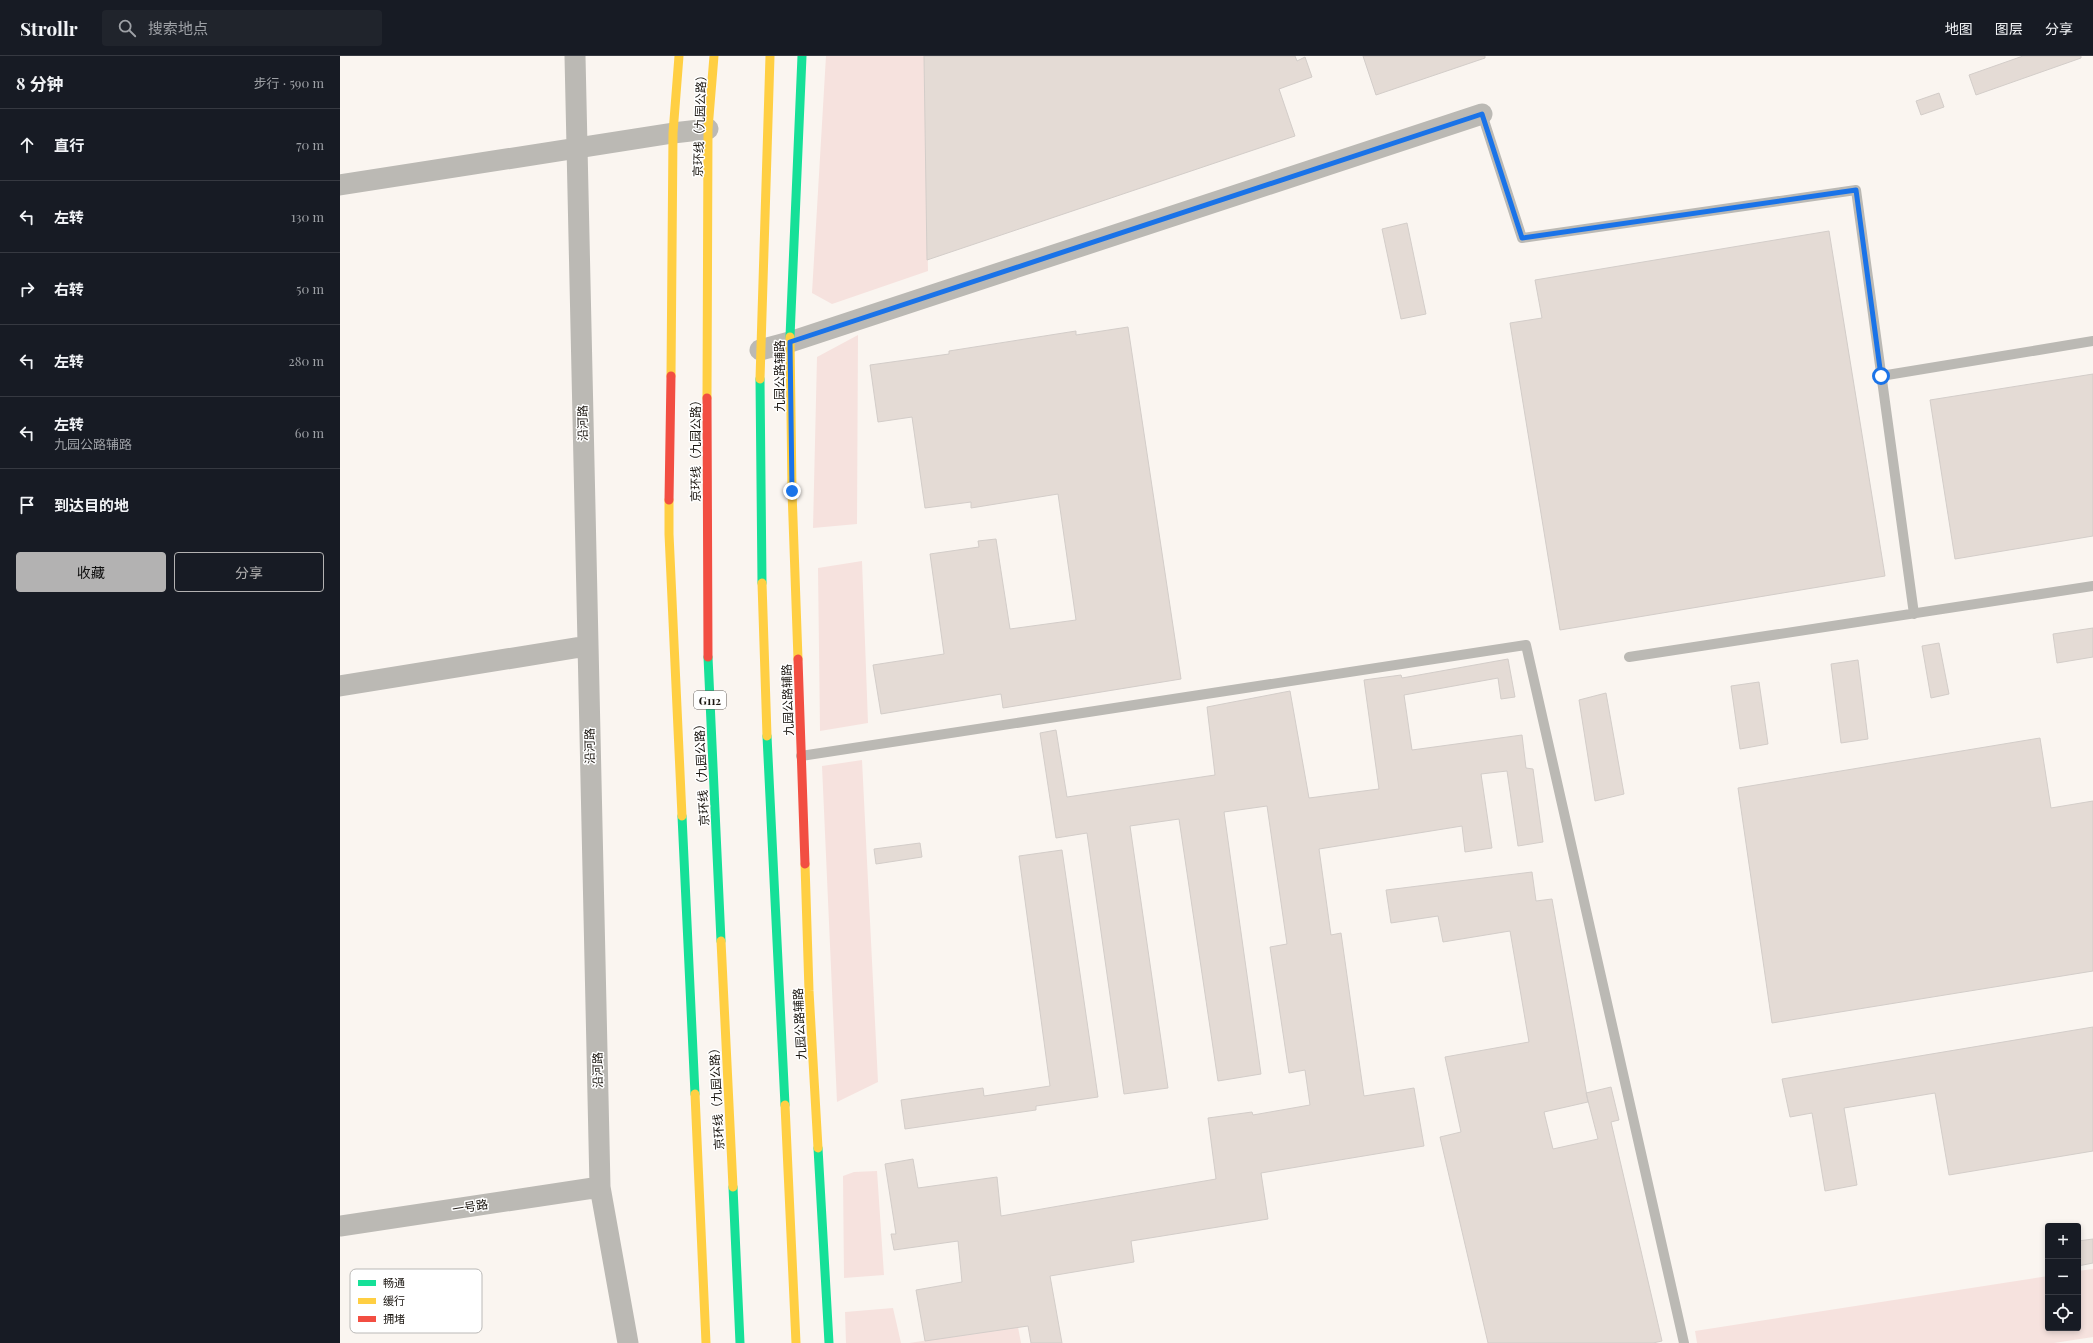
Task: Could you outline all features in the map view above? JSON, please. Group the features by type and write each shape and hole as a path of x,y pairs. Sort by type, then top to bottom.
{"main road":[{"path":"679,56 673,132 669,534 706,1343"},
{"name":"京环线（九园公路）","path":"714,56 708,129 706,624 740,1343"},
{"path":"770,56 760,350 763,644 796,1343"},
{"name":"九园公路辅路","path":"802,56 790,342 792,499 809,991 829,1343"}],"street":[{"name":"沿河路","path":"575,56 600,1187 628,1343"},
{"path":"760,350 790,342 1482,114"},
{"path":"340,184 673,132 708,129"},
{"path":"340,686 587,646"},
{"name":"一号路","path":"340,1226 600,1187"}],"lane":[{"path":"1482,114 1522,238 1856,190 1914,614"},
{"path":"1881,376 2093,341"},
{"path":"1629,657 2093,586"},
{"path":"801,756 1526,645 1684,1343"}],"shaded area":[{"path":"826,56 924,56 928,271 832,304 812,293"},
{"path":"858,335 857,524 813,528 817,357"},
{"path":"862,561 868,723 820,731 818,568"},
{"path":"862,760 878,1082 837,1102 822,766"},
{"path":"877,1171 884,1275 844,1278 843,1176 854,1172"},
{"path":"2093,1269 2093,1337 2054,1343 1697,1343 1695,1331 2045,1276 2045,1331 2081,1331 2081,1271"},
{"path":"893,1308 901,1343 846,1343 845,1312"},
{"path":"1018,1327 1021,1343 909,1343"}],"building":[{"path":"924,56 1295,56 1297,61 1305,57 1312,77 1279,89 1295,136 927,260"},
{"path":"1363,56 1485,56 1485,58 1376,95"},
{"path":"2023,56 2081,56 2081,58 1976,95 1969,75"},
{"path":"1939,93 1944,107 1921,115 1916,101"},
{"path":"1407,223 1426,314 1401,319 1382,229"},
{"path":"1829,231 1885,576 1560,630 1510,323 1542,318 1535,280"},
{"path":"1128,327 1181,679 1003,708 1001,694 881,714 873,665 944,654 930,554 979,547 978,541 996,539 1010,629 1076,620 1058,494 971,508 971,502 925,508 912,417 878,422 870,365 949,354 949,351 1076,331 1076,335"},
{"path":"2093,374 2093,536 1955,559 1930,400"},
{"path":"2093,628 2093,657 2057,663 2053,634"},
{"path":"1939,643 1949,694 1931,698 1922,646"},
{"path":"1508,659 1515,697 1501,699 1498,678 1404,695 1412,750 1522,735 1526,768 1533,769 1543,842 1518,846 1507,771 1481,774 1492,848 1465,852 1462,826 1319,849 1331,935 1341,933 1364,1096 1414,1088 1424,1146 1261,1173 1268,1219 1131,1241 1134,1262 1050,1276 1062,1343 1031,1343 1028,1326 925,1341 916,1290 962,1282 958,1241 894,1250 891,1234 896,1234 885,1164 913,1159 918,1188 997,1177 1001,1216 1216,1179 1208,1118 1252,1112 1253,1115 1310,1105 1305,1070 1289,1073 1270,947 1287,944 1267,806 1224,812 1261,1074 1218,1081 1179,819 1130,826 1168,1088 1124,1094 1087,833 1056,838 1040,733 1056,730 1067,797 1215,775 1207,707 1290,691 1309,798 1379,789 1364,680 1401,675 1402,678"},
{"path":"1858,660 1868,739 1841,743 1831,664"},
{"path":"1759,682 1768,744 1740,749 1731,686"},
{"path":"1606,693 1624,794 1595,801 1579,700"},
{"path":"2040,738 2051,808 2093,801 2093,971 1772,1023 1738,788"},
{"path":"920,843 922,857 876,864 874,849"},
{"path":"1062,850 1098,1097 1036,1106 1036,1110 905,1129 901,1100 983,1088 984,1096 1050,1086 1019,856"},
{"path":"1532,872 1536,901 1552,899 1586,1093 1611,1087 1619,1120 1611,1122 1662,1341 1653,1343 1488,1343 1440,1137 1461,1132 1445,1057 1529,1042 1510,931 1443,942 1438,916 1391,923 1386,890","holes":["1587,1098 1598,1139 1553,1149 1544,1112 1588,1102"]},
{"path":"2093,1027 2093,1151 1949,1175 1935,1093 1844,1108 1857,1185 1825,1191 1812,1113 1790,1117 1782,1079"},
{"path":"2093,1239 2093,1263 2081,1265 2081,1241"}],"traffic: fast":[{"path":"790,337 802,56"},
{"path":"760,379 762,583"},
{"path":"708,657 721,941"},
{"path":"767,736 785,1105"},
{"path":"682,816 695,1094"},
{"path":"818,1148 829,1343"},
{"path":"733,1187 740,1343"}],"traffic: slow":[{"path":"671,376 673,133 679,56"},
{"path":"707,398 708,129 714,56"},
{"path":"760,379 770,56"},
{"path":"790,337 792,491 798,659"},
{"path":"669,500 669,534 682,816"},
{"path":"762,583 767,736"},
{"path":"805,864 809,991 818,1148"},
{"path":"721,941 733,1187"},
{"path":"695,1094 706,1343"},
{"path":"785,1105 796,1343"}],"traffic: jam":[{"path":"669,500 671,376"},
{"path":"707,398 708,657"},
{"path":"798,659 805,864"}],"route":[{"path":"792,491 790,342 1482,114 1522,238 1856,190 1881,376"}]}
